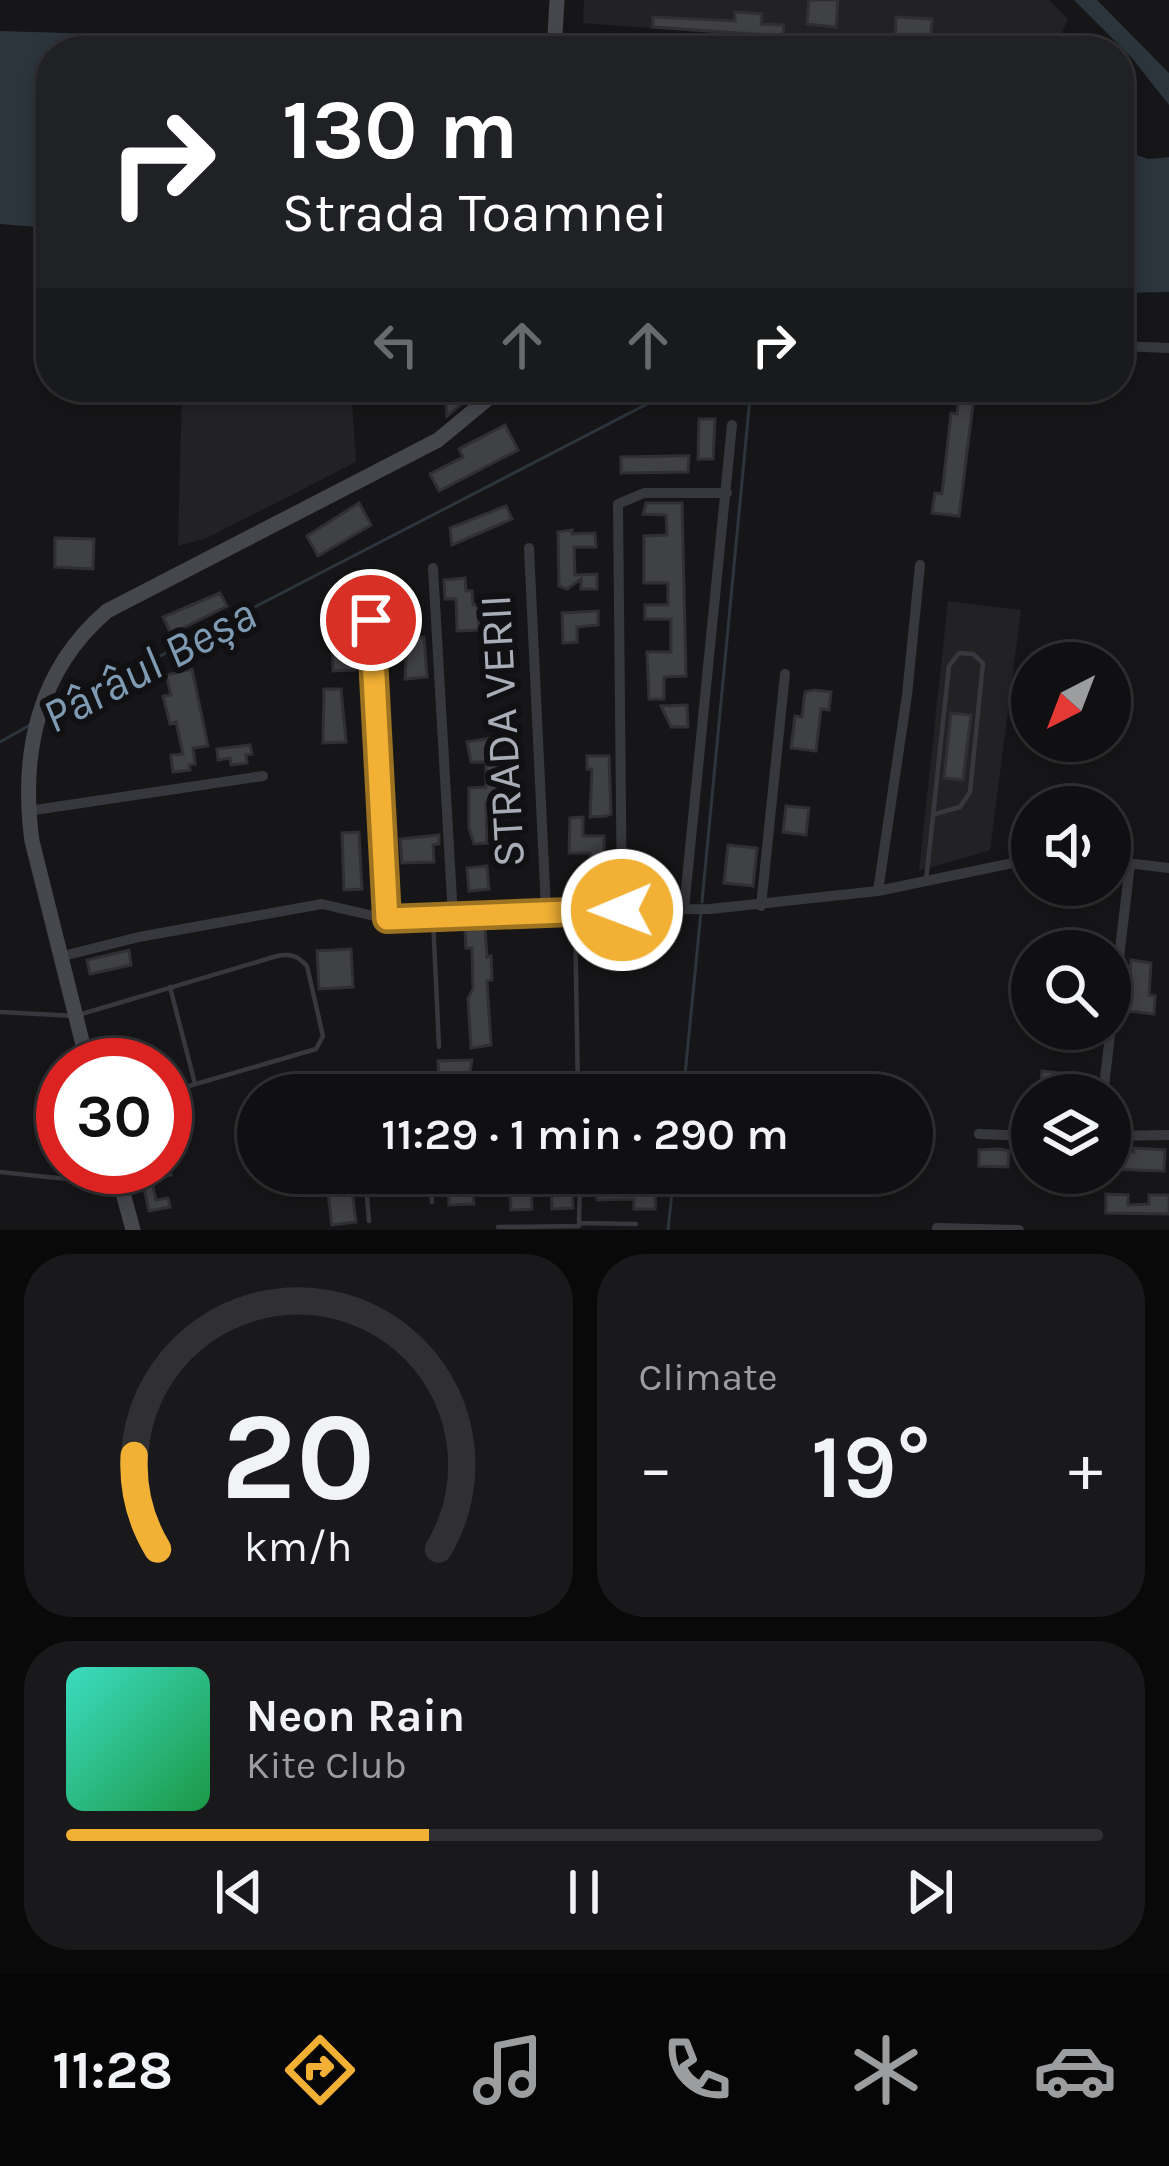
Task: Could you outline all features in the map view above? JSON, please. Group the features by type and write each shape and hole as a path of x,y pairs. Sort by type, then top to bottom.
{"main road":[{"path":"555,36 556,5"},
{"path":"81,1038 28,811 28,756 52,677 82,633 107,611 438,440 484,402"},
{"path":"123,1194 133,1230"}],"street":[{"path":"1134,347 1169,349"},
{"path":"688,909 732,424"},
{"path":"622,910 622,589 617,508 633,495 727,493"},
{"name":"STRADA VERII","path":"529,548 546,910"},
{"path":"878,891 907,695 920,565"},
{"path":"433,568 453,917"},
{"path":"371,620 387,919"},
{"path":"761,906 785,674"},
{"path":"28,811 262,776"},
{"path":"59,957 139,937 322,904 387,919 761,906 878,891 1011,863"},
{"path":"1131,864 1169,868"},
{"path":"1105,1074 1125,906"},
{"path":"979,1134 1011,1135"},
{"path":"1131,1136 1169,1135"},
{"path":"937,1228 1019,1230"}],"lane":[{"path":"926,881 950,666 959,653 973,654 983,663 970,793 960,807 935,814"},
{"path":"574,911 578,1074"},
{"path":"434,918 439,1047"},
{"path":"0,1012 75,1016 288,954 307,966 323,1036 316,1048 192,1085"},
{"path":"170,987 195,1084"},
{"path":"0,1172 36,1173"},
{"path":"367,1194 369,1221"},
{"path":"432,1194 432,1202"},
{"path":"580,1194 581,1223"},
{"path":"498,1226 636,1223"}],"shaded area":[{"path":"584,0 1049,0 1068,19 1060,36 752,36 583,23"},
{"path":"1074,0 1097,0 1133,36 1110,36"},
{"path":"0,31 167,36 36,36 36,227 0,224"},
{"path":"1134,38 1169,73 1169,105 1134,61"},
{"path":"1134,154 1169,157 1169,292 1134,293"},
{"path":"182,402 352,402 356,462 207,538 178,546"},
{"path":"948,601 1021,610 1017,642 1011,642 1011,687 990,850 919,871"}],"building":[{"path":"809,0 838,0 836,27 807,24"},
{"path":"735,12 762,14 761,24 784,25 783,36 653,27 653,17 735,21"},
{"path":"896,17 932,19 931,36 895,36"},
{"path":"446,402 464,402 447,416"},
{"path":"958,402 973,402 959,516 932,513 935,493 942,494 951,413 957,414"},
{"path":"699,419 715,419 713,459 698,459"},
{"path":"505,425 518,450 439,491 430,474 463,457 459,449"},
{"path":"689,456 688,472 621,473 621,457"},
{"path":"359,503 371,525 318,556 307,536"},
{"path":"646,503 682,503 686,676 664,677 664,699 649,699 647,652 671,652 671,619 645,619 645,605 668,605 668,583 644,583 644,536 667,535 666,515 643,514"},
{"path":"506,506 512,519 452,545 450,528"},
{"path":"572,530 572,534 595,533 596,547 574,547 575,575 597,574 597,589 581,589 581,579 567,589 559,586 558,532"},
{"path":"55,538 94,539 93,569 55,567"},
{"path":"465,578 466,591 472,591 473,605 477,605 479,630 457,631 456,599 445,599 444,580"},
{"path":"220,593 227,606 171,634 163,617"},
{"path":"598,611 598,625 577,627 577,642 563,643 562,613"},
{"path":"332,630 349,630 355,670 333,671"},
{"path":"424,637 427,677 405,679 407,638"},
{"path":"192,669 208,746 193,748 195,764 189,765 190,770 173,772 171,755 183,754 176,722 170,724 163,696 171,695 166,675"},
{"path":"324,689 341,689 346,742 323,743"},
{"path":"805,692 831,692 829,710 821,709 816,751 791,748 795,716 802,717"},
{"path":"687,705 688,727 671,727 661,706"},
{"path":"951,713 971,715 963,780 944,778"},
{"path":"491,738 491,746 498,745 502,802 486,803 487,843 474,844 469,788 486,787 486,762 471,762 467,742"},
{"path":"250,745 247,763 231,765 230,758 218,760 217,749"},
{"path":"587,756 609,756 611,814 606,816 590,817 592,769 587,769"},
{"path":"786,806 809,808 806,835 783,832"},
{"path":"583,817 583,836 604,836 604,870 612,870 612,898 594,899 590,853 569,853 570,818"},
{"path":"359,832 362,889 344,890 342,833"},
{"path":"439,835 439,844 433,845 434,862 402,863 400,839"},
{"path":"728,845 757,848 753,886 724,883"},
{"path":"487,866 489,889 469,891 467,868"},
{"path":"485,928 487,957 491,956 492,980 487,981 491,1045 471,1048 472,948 466,948 465,930"},
{"path":"351,949 353,987 319,989 317,951"},
{"path":"129,950 131,965 90,974 87,960"},
{"path":"1131,960 1151,963 1149,995 1155,996 1154,1014 1131,1011"},
{"path":"472,1060 470,1074 439,1074 438,1061"},
{"path":"1134,1148 1165,1150 1164,1171 1131,1170"},
{"path":"979,1150 1009,1151 1008,1167 979,1166"},
{"path":"145,1194 155,1194 156,1200 168,1198 170,1207 149,1211"},
{"path":"328,1194 352,1194 356,1222 332,1225"},
{"path":"449,1194 473,1194 474,1204 449,1205"},
{"path":"510,1194 531,1194 532,1209 511,1210"},
{"path":"551,1194 572,1194 573,1208 552,1209"},
{"path":"597,1194 656,1194 655,1209 634,1209 634,1199 597,1200"},
{"path":"1106,1194 1128,1195 1128,1205 1149,1204 1149,1195 1169,1195 1169,1214 1106,1213"}],"waterway":[{"name":"Pârâul Beșa","path":"48,714 651,402"},
{"path":"702,902 750,402"},
{"name":"Pârâul Beșa","path":"0,742 30,725"},
{"path":"685,1074 701,912"},
{"path":"668,1230 672,1194"}],"route":[{"path":"371,620 387,919 622,910"}]}
